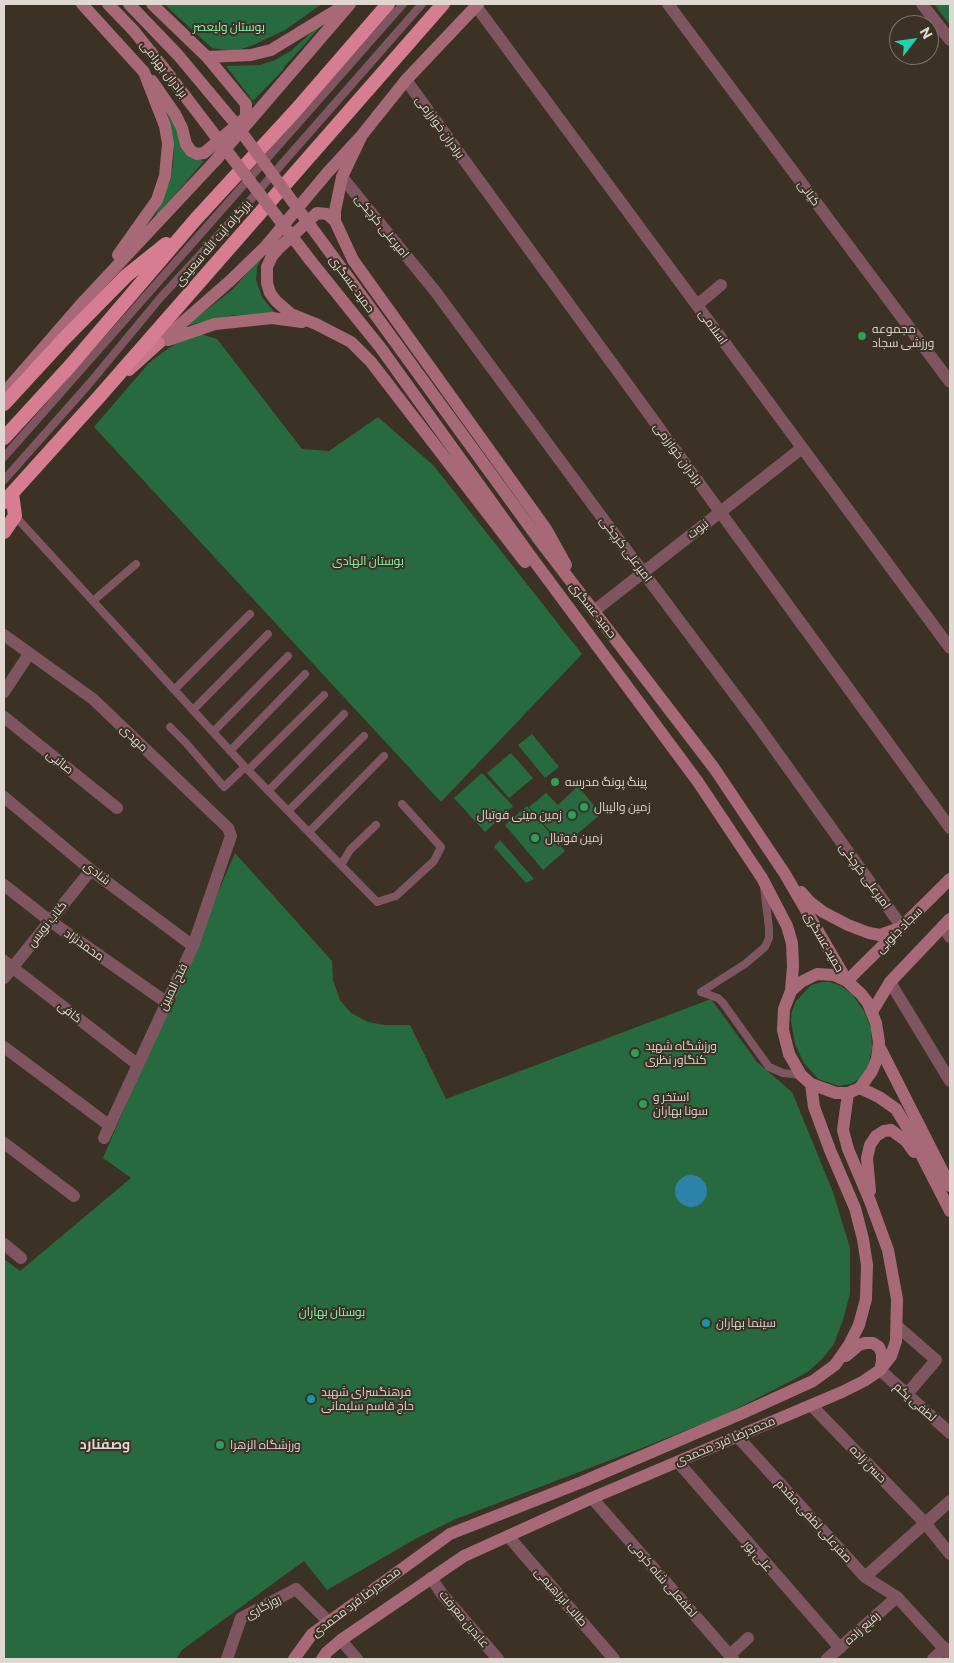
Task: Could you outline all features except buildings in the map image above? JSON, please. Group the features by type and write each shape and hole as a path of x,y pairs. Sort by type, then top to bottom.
{"highway":[{"path":"4,438 70,366 195,220 296,110 388,4"},
{"name":"بزرگراه آیت الله سعیدی","path":"8,497 98,398 443,4"},
{"path":"4,404 126,276 195,220"},
{"path":"4,532 15,516 8,497"}],"main road":[{"path":"82,4 161,93 175,114 182,128 186,144 191,151 197,154 204,153 246,117 246,104 208,57 152,4"},
{"name":"برادران بهرامی","path":"108,4 166,70 310,260"},
{"name":"برادران بهرامی","path":"129,4 178,55 234,122 326,247"},
{"path":"208,57 250,55 271,50 349,4"},
{"path":"4,393 84,301 215,162 349,4"},
{"path":"98,398 231,280 265,247 362,135 406,80 477,5"},
{"path":"84,301 157,200 164,176 168,144 165,126 144,72"},
{"path":"335,221 336,200 342,177 362,135"},
{"path":"584,628 517,552 371,362 351,342 316,324 291,314 270,293 267,283 267,267 272,256 317,213 327,214 335,221 353,260 546,529 591,607"},
{"name":"حمید عسگری","path":"326,247 537,537 714,768 785,874 847,981"},
{"name":"حمید عسگری","path":"310,260 380,347 698,782 762,878 787,926 792,943 791,991"},
{"path":"159,343 214,324 252,319 272,318 316,324"},
{"path":"785,874 810,902 836,920 869,933 880,934 902,927"},
{"name":"سجاد جنوبی","path":"847,981 950,879"},
{"path":"872,1012 890,982 947,922"},
{"path":"854,1090 872,1071 877,1059 879,1046 876,1023 872,1012 861,994 847,981 834,975 817,974 801,982 791,991 784,1010 783,1030 789,1054 801,1075 811,1084 836,1093 854,1090 879,1097 896,1109 950,1212"},
{"path":"879,1046 950,1186"},
{"name":"محمدرضا فرد محمدی","path":"294,1659 312,1634 328,1621 450,1534 582,1482 745,1412 814,1381 834,1365 849,1345 859,1325 866,1299 867,1265 855,1208 814,1107 811,1084"},
{"name":"محمدرضا فرد محمدی","path":"322,1659 341,1640 464,1556 592,1498 849,1389 880,1370 891,1356 896,1341 898,1326 896,1299 893,1271 888,1250 848,1149 843,1130 854,1090"},
{"path":"870,1201 867,1158 870,1145 876,1136 884,1131 891,1130 906,1141 930,1174"},
{"path":"834,1365 859,1345 873,1343 879,1347 882,1354 880,1370"}],"street":[{"name":"کیانی","path":"668,4 950,382"},
{"path":"922,4 950,40"},
{"name":"اسلامی","path":"477,5 950,648"},
{"name":"برادران خوارزمی","path":"406,80 950,828"},
{"name":"امیرعلی کرچکی","path":"342,177 436,290 756,723 902,927"},
{"path":"697,305 721,285"},
{"name":"نبوت","path":"591,607 643,572 802,448"},
{"name":"مهدی","path":"4,635 93,698 222,822 230,832"},
{"path":"4,692 29,654"},
{"name":"صائبی","path":"4,716 117,808"},
{"name":"شادی","path":"4,797 91,870 194,946"},
{"name":"فتح المبین","path":"104,1138 166,1002 194,946 231,836 230,832"},
{"name":"کتاب نویس","path":"4,978 8,964 50,921 91,870"},
{"name":"محمدنژاد","path":"4,885 50,921 166,1002"},
{"path":"947,922 950,937"},
{"name":"کافی","path":"8,964 137,1064"},
{"path":"890,982 950,1081"},
{"path":"4,1047 110,1126"},
{"path":"4,1143 74,1196"},
{"path":"4,1244 21,1258"},
{"path":"898,1326 936,1360 907,1394"},
{"name":"لطفی یکم","path":"880,1370 950,1433"},
{"name":"حسن زاده","path":"811,1404 925,1523 950,1554"},
{"name":"صفرعلی لطفی مقدم","path":"736,1436 864,1577 897,1598 948,1651"},
{"name":"علی پور","path":"678,1462 840,1648"},
{"name":"لطفعلی شاه کرمی","path":"592,1498 731,1657"},
{"path":"864,1577 950,1501"},
{"name":"طالب ابراهیمی","path":"508,1536 614,1659"},
{"name":"عابدین معرفت","path":"431,1578 442,1594 498,1659"},
{"name":"روزگاری","path":"227,1659 241,1618 296,1588 328,1621"},
{"name":"رفیع زاده","path":"827,1659 897,1598"},
{"path":"731,1657 748,1638"},
{"path":"341,1640 356,1659"},
{"path":"933,1659 948,1651"}],"lane":[{"path":"4,457 403,4"},
{"path":"4,480 89,384 161,297 246,204 422,4"},
{"path":"15,516 246,768 377,902 396,896 434,861 441,847 402,804"},
{"path":"93,601 136,564"},
{"path":"174,690 250,614"},
{"path":"193,710 268,634"},
{"path":"213,732 288,656"},
{"path":"230,750 305,674"},
{"path":"170,727 224,787 324,695"},
{"path":"268,791 344,714"},
{"path":"288,811 364,736"},
{"path":"309,832 384,756"},
{"path":"342,865 350,850 376,825"},
{"path":"762,878 769,928 769,938 765,947 745,964 700,992 718,998 723,1003 769,1067 783,1073 801,1075"}],"green space":[{"name":"بوستان ولیعصر","path":"164,4 322,4 285,30 251,46 234,51 212,48"},
{"path":"934,4 950,4 950,25"},
{"path":"321,26 253,101 226,66 260,65 275,60 291,51 315,29"},
{"path":"164,103 191,157 204,161 154,219 170,181 173,165 172,133"},
{"path":"263,255 257,267 256,280 262,297 276,314 233,315 186,326 232,290"},
{"name":"بوستان الهادی","path":"201,334 217,339 302,449 329,451 378,417 434,466 582,654 441,802 94,427 148,364 182,340"},
{"path":"532,734 559,767 545,778 518,745"},
{"path":"511,753 533,778 509,798 487,773"},
{"path":"482,773 513,806 485,832 454,798"},
{"path":"578,786 601,814 563,846 529,807 546,793 558,805"},
{"name":"زمین فوتبال","path":"527,806 565,851 543,870 505,825"},
{"path":"500,840 534,879 526,883 494,847"},
{"name":"بوستان بهاران","path":"235,853 332,961 333,980 340,1000 351,1013 368,1022 384,1025 410,1025 446,1099 711,999 757,1062 792,1092 833,1192 850,1248 850,1294 843,1320 834,1344 823,1358 809,1371 795,1379 724,1415 456,1519 417,1538 327,1590 304,1561 182,1650 176,1659 4,1659 4,1259 20,1271 131,1178 103,1158"},
{"path":"830,982 841,986 852,994 864,1011 871,1029 872,1048 868,1067 861,1078 851,1084 839,1086 818,1079 804,1063 795,1044 791,1021 796,1001 811,985"}],"water":[{"path":"691,1175 697,1176 702,1180 706,1185 706,1197 702,1202 697,1206 691,1207 685,1206 680,1202 676,1197 675,1191 676,1185 680,1180 685,1176"}],"place":[{"name":"مجموعه ورزشی سجاد","path":"862,336"},
{"name":"پینگ پونگ مدرسه","path":"555,782"},
{"name":"زمین والیبال","path":"584,807"},
{"name":"زمین مینی فوتبال","path":"572,815"},
{"name":"زمین فوتبال","path":"535,838"},
{"name":"ورزشگاه شهید کنگاور نظری","path":"635,1053"},
{"name":"استخر و سونا بهاران","path":"643,1104"},
{"name":"سینما بهاران","path":"706,1323"},
{"name":"فرهنگسرای شهید حاج قاسم سلیمانی","path":"311,1399"},
{"name":"ورزشگاه الزهرا","path":"220,1445"}],"district":[{"name":"وصفنارد","path":"105,1444"}]}
